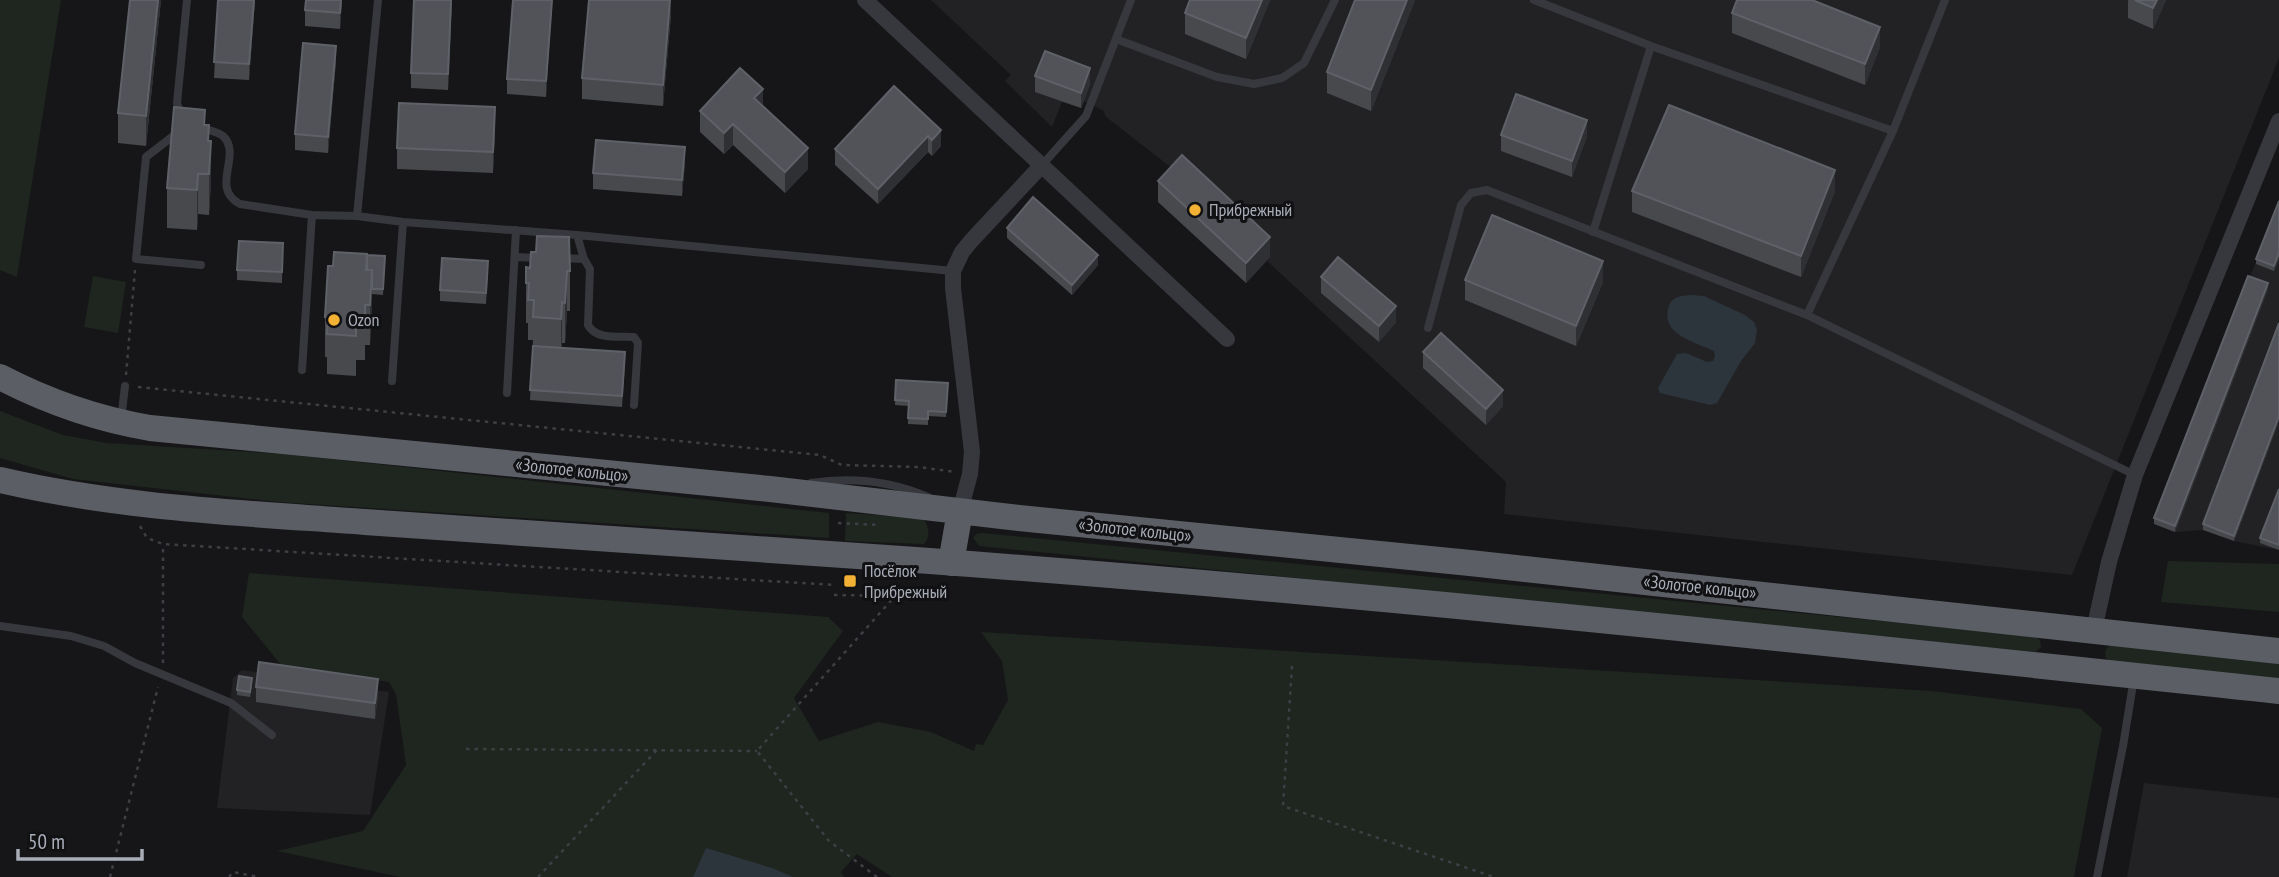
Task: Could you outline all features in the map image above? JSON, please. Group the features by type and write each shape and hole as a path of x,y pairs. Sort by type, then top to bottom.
{"highway":[{"name":"«Золотое кольцо»","path":"0,377 66,407 121,423 190,432 770,489 2279,651"},
{"path":"0,480 140,514 211,511 951,563 1664,626 2279,691"},
{"path":"951,563 960,511"},
{"path":"2088,671 2094,630"}],"street":[{"path":"865,0 1227,339"},
{"path":"2094,630 2109,562 2135,475 2279,121"},
{"path":"960,511 970,474 972,452 953,299 953,271 971,241 1042,165"}],"lane":[{"path":"187,0 177,103 181,114 190,123 223,136 228,145 229,156 226,190 231,199 240,204 312,215 357,216 402,222 577,235 953,271"},
{"path":"357,216 378,0"},
{"path":"1042,165 1086,116 1131,0"},
{"path":"1116,39 1217,77 1254,84 1282,78 1304,63 1335,0"},
{"path":"1534,0 1651,46 1893,131"},
{"path":"1807,315 1893,131 1945,0"},
{"path":"1593,232 1651,46"},
{"path":"181,130 146,157 136,259 201,265"},
{"path":"1428,328 1461,205 1471,193 1487,190 1807,315 2135,475"},
{"path":"302,370 312,215"},
{"path":"392,381 402,222"},
{"path":"507,393 516,230"},
{"path":"577,235 590,269 588,325 597,335 634,337 638,343 634,405"},
{"path":"515,257 584,259"},
{"path":"121,423 125,386"},
{"path":"0,626 71,636 104,646 161,674 231,703 272,735"},
{"path":"2096,877 2135,675"}],"path":[{"path":"136,259 125,386 820,455 842,465 919,467 970,474"},
{"path":"140,514 146,538 163,544 834,585"},
{"path":"838,523 890,525"},
{"path":"110,877 161,674 164,641 163,544"},
{"path":"466,749 757,751 895,596 834,595"},
{"path":"1292,666 1283,806 1493,877"},
{"path":"538,877 657,750"},
{"path":"757,751 829,841 877,877"},
{"path":"229,877 233,872 259,877"}],"shaded area":[{"path":"0,0 61,0 17,277 0,270"},
{"path":"931,0 2279,0 2279,58 2072,575 1504,514 1506,482 1267,261 1270,258 1182,176 1105,116 1104,111 1084,101 1081,108 1062,102 1052,127 1005,81 1011,75"},
{"path":"2279,207 2279,550 2234,541 2203,530 2175,532 2154,524"},
{"path":"93,276 126,282 118,333 84,327"},
{"path":"1690,295 1704,296 1745,315 1754,322 1757,330 1755,343 1741,361 1717,403 1710,405 1660,393 1658,388 1677,354 1686,353 1707,362 1713,361 1715,356 1714,351 1675,331 1667,318 1673,300"},
{"path":"0,411 63,435 106,443 284,454 829,513 829,538 278,502 73,479 0,458"},
{"path":"846,513 923,518 928,528 928,538 924,544 845,541"},
{"path":"982,533 2034,636 2040,640 2041,647 2035,652 979,546 973,538"},
{"path":"2168,561 2279,564 2279,612 2161,602"},
{"path":"249,573 828,617 843,631 794,698 819,741 878,722 931,732 974,751 976,744 983,745 1008,700 1002,661 981,632 1931,691 2081,709 2102,728 2074,877 892,877 857,854 841,872 844,877 400,877 277,851 363,831 406,765 396,694 389,682 282,666 242,617"},
{"path":"2112,643 2279,661 2279,679 2110,661 2106,658 2105,651"},
{"path":"242,670 389,692 370,815 217,808 233,678"},
{"path":"2144,783 2279,798 2279,877 2127,877"},
{"path":"706,848 772,868 793,877 693,877"}],"building":[{"path":"130,0 158,0 146,116 118,113"},
{"path":"218,0 254,0 249,64 214,62"},
{"path":"306,0 341,0 340,13 305,10"},
{"path":"414,0 451,0 448,74 411,73"},
{"path":"513,0 552,0 546,81 507,79"},
{"path":"589,0 670,0 663,85 582,78"},
{"path":"1190,0 1262,0 1246,38 1185,13"},
{"path":"1355,0 1407,0 1371,90 1327,72"},
{"path":"1737,0 1812,0 1880,27 1865,64 1732,13"},
{"path":"2135,0 2157,0 2153,8"},
{"path":"303,43 336,46 328,137 295,134"},
{"path":"1045,51 1090,68 1081,93 1035,76"},
{"path":"740,68 763,89 754,98 808,148 785,172 733,124 724,133 700,111"},
{"path":"894,86 941,130 932,140 928,136 878,189 835,149"},
{"path":"1516,94 1587,120 1572,161 1501,135"},
{"path":"399,103 495,107 493,152 397,148"},
{"path":"1669,105 1835,170 1801,256 1632,191"},
{"path":"174,107 205,110 204,125 209,125 208,141 211,141 209,174 198,174 197,190 167,188"},
{"path":"596,140 685,147 682,180 593,173"},
{"path":"1182,155 1270,237 1246,263 1158,181"},
{"path":"1033,197 1098,255 1072,285 1007,228"},
{"path":"2279,201 2279,253 2274,266 2256,259"},
{"path":"1492,215 1603,261 1576,326 1465,280"},
{"path":"537,236 569,237 570,271 567,271 561,319 533,317 534,300 528,300 526,267 530,268 531,252 536,252"},
{"path":"239,241 283,243 282,272 237,270"},
{"path":"334,252 367,254 366,270 372,270 370,305 365,305 365,320 356,320 356,336 327,334 328,317 325,317 328,266 333,266"},
{"path":"367,255 385,256 383,289 372,289 372,270 367,270"},
{"path":"1338,257 1396,306 1379,326 1321,277"},
{"path":"442,258 488,261 486,293 440,290"},
{"path":"2248,276 2268,283 2175,526 2154,518"},
{"path":"2279,323 2279,416 2234,536 2203,524"},
{"path":"1441,333 1503,390 1486,409 1423,352"},
{"path":"533,346 625,352 622,396 530,390"},
{"path":"896,380 948,383 946,412 928,411 928,419 908,418 909,401 895,400"},
{"path":"2279,489 2279,545 2260,538"},
{"path":"259,662 378,679 375,703 256,687"},
{"path":"239,676 252,678 250,692 237,690"}],"place":[{"name":"Прибрежный","path":"1195,210"},
{"name":"Ozon","path":"334,320"},
{"name":"Посёлок Прибрежный","path":"850,581"}]}
